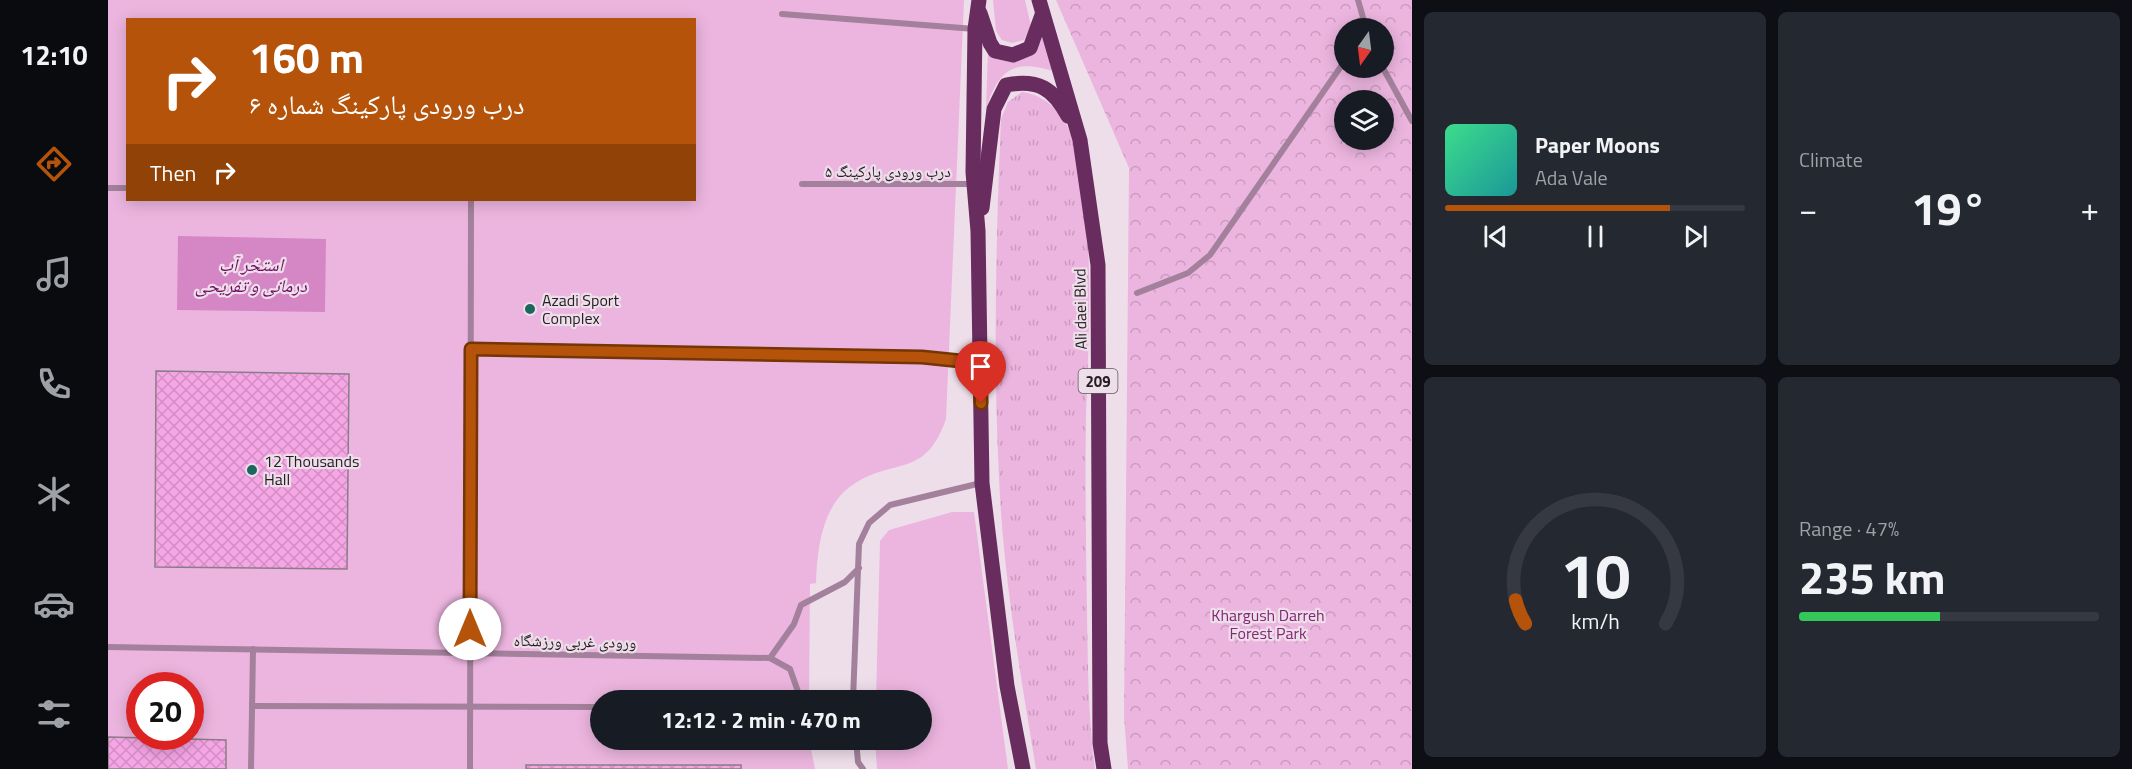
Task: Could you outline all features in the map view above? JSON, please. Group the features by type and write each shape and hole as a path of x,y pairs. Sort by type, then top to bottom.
{"main road":[{"path":"979,5 990,43 995,51 1013,55 1030,48 1041,7"},
{"path":"979,5 975,29 974,184 978,231 982,483 1007,686 1023,769"},
{"name":"Ali daei Blvd","path":"1041,7 1080,140 1098,265 1100,743 1104,769"},
{"path":"978,231 994,109 1006,85 1019,82 1038,84 1052,92 1080,140"}],"lane":[{"path":"1358,0 1363,18"},
{"path":"782,14 975,29"},
{"path":"1137,293 1188,273 1210,255 1334,76"},
{"path":"1388,78 1412,121"},
{"name":"درب ورودی پارکینگ ۵","path":"802,184 974,184"},
{"path":"108,188 126,188"},
{"path":"470,769 471,201"},
{"path":"471,349 903,355 980,363"},
{"path":"853,690 859,544 869,524 890,505 982,483"},
{"path":"797,690 790,669 770,658 794,624 801,604 845,582 859,568"},
{"name":"ورودی غربی ورزشگاه","path":"108,647 770,658"},
{"path":"251,769 253,649"},
{"path":"252,706 590,706"},
{"path":"857,750 858,762 863,769"}],"green space":[{"name":"Azadi Sport Complex","path":"108,0 964,0 946,419 938,438 929,451 908,464 869,476 854,484 843,493 828,515 820,542 816,583 810,584 809,690 590,690 590,750 811,750 815,769 108,769"},
{"path":"993,0 1025,0 1031,26 1024,40 1012,43 1002,40 996,31"},
{"name":"Khargush Darreh Forest Park","path":"1056,0 1412,0 1412,769 1128,769 1124,716 1129,168"},
{"path":"1043,35 1059,73 1031,66 1011,70 1003,75 997,84 986,109 988,50 995,57 1040,43"},
{"path":"1022,92 1047,102 1065,121 1072,138 1080,172 1085,206 1089,275 1086,414 1088,653 1095,769 1036,769 1004,550 996,387 999,164 1001,119 1008,102"},
{"path":"952,512 974,512 1008,769 877,769 876,750 932,750 932,690 876,690 880,541 889,530"}],"water":[{"name":"استخر آب درمانی و تفریحی","path":"178,236 326,239 325,312 177,310"}],"building":[{"name":"12 Thousands Hall","path":"156,371 349,374 347,569 155,567"},
{"path":"108,737 126,737 126,750 204,750 204,739 226,740 226,769 108,769"},
{"path":"526,765 741,765 741,769 526,769"}],"place":[{"name":"Azadi Sport Complex","path":"530,309"},
{"name":"12 Thousands Hall","path":"252,470"}],"route":[{"path":"470,629 471,349 903,355 980,363 981,403"}]}
